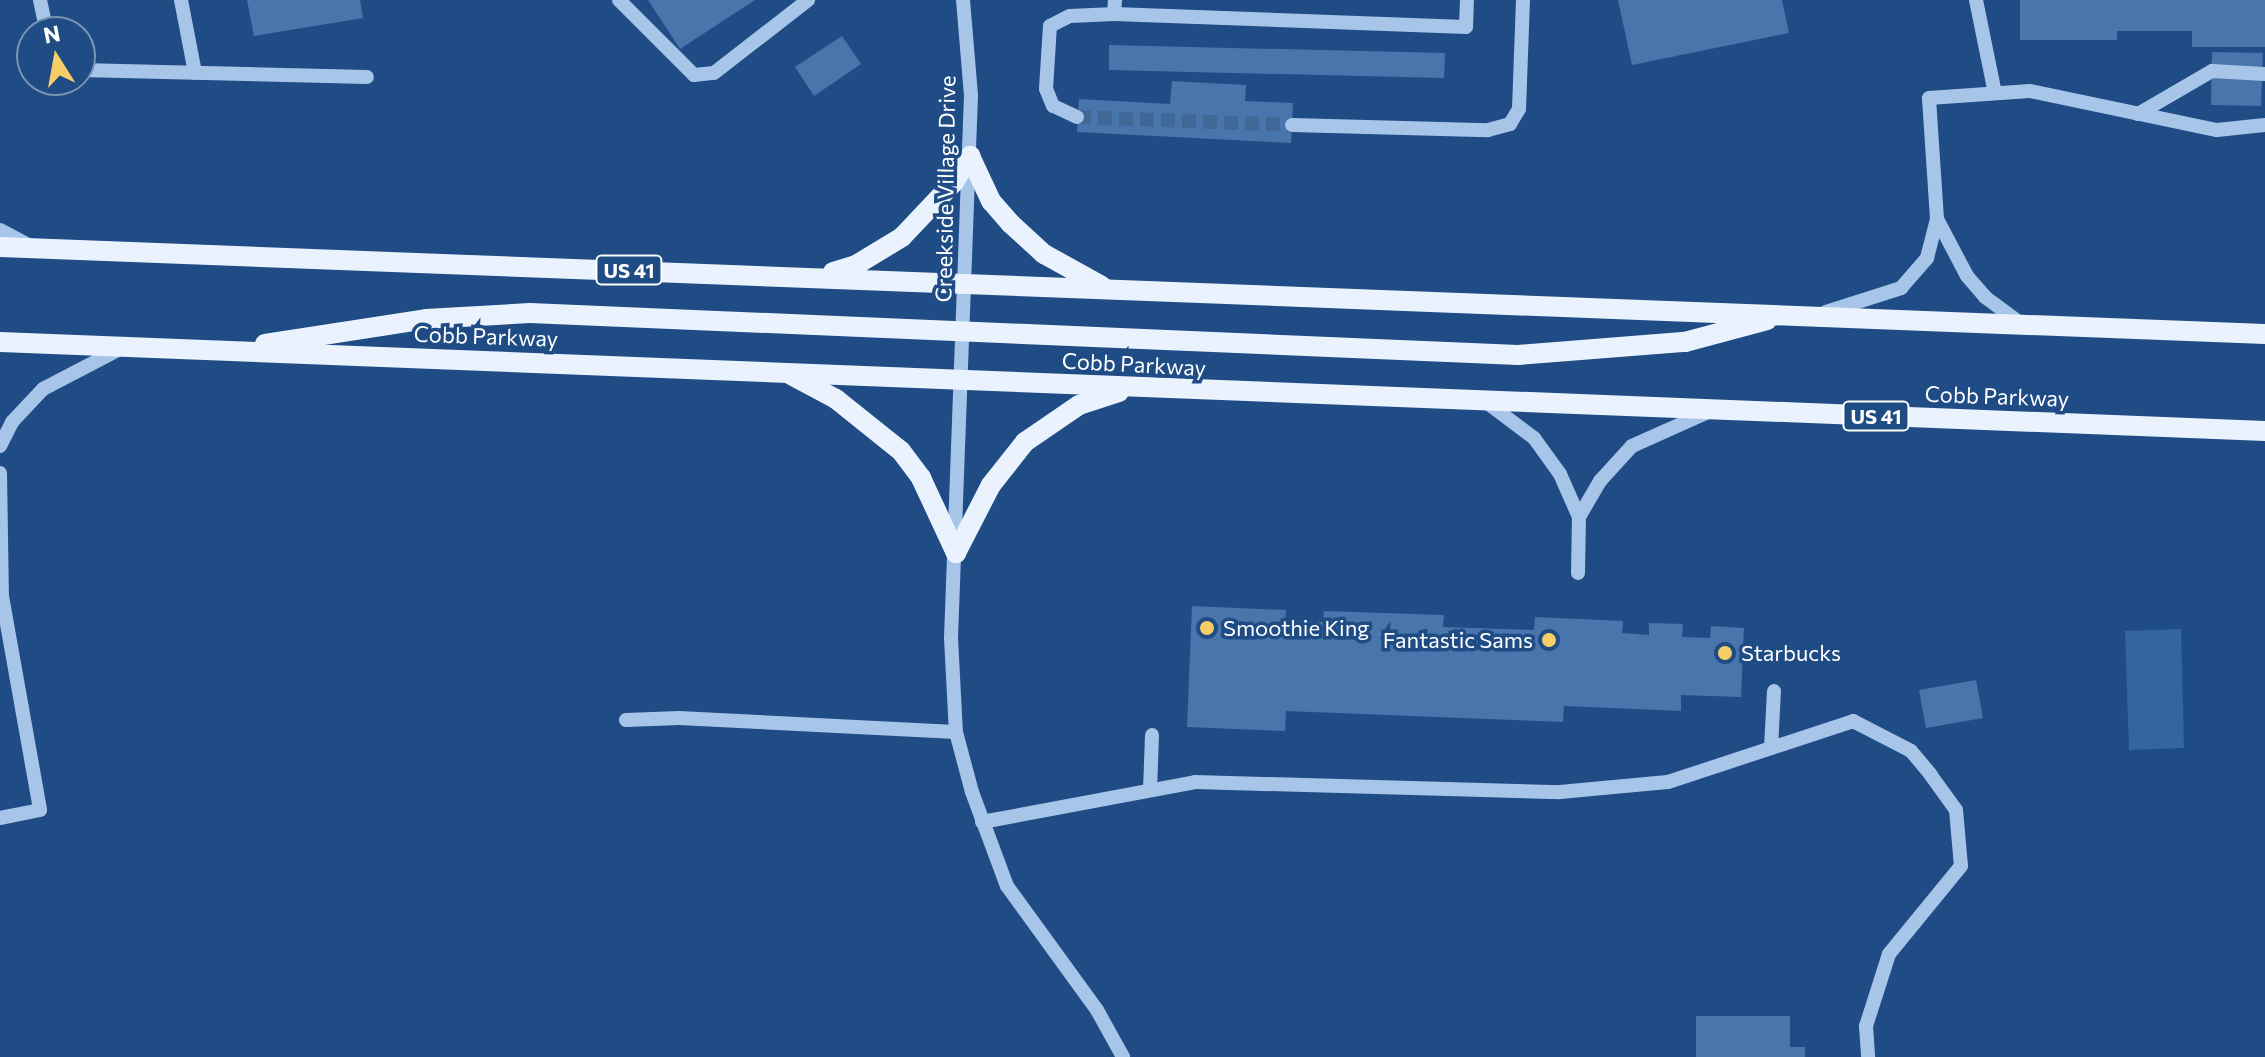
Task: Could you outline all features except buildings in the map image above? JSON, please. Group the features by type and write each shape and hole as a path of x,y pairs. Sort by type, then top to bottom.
{"main road":[{"path":"815,277 856,265 902,237 954,182 970,156"},
{"path":"970,156 986,192 1010,223 1044,254 1106,288"},
{"name":"US 41","path":"0,247 2265,334"},
{"path":"234,351 376,325 530,313 1518,355 1685,342 1781,316"},
{"name":"Cobb Parkway","path":"0,342 2265,431"},
{"path":"783,372 836,399 901,451 926,487 956,553"},
{"path":"956,553 991,485 1025,442 1079,405 1132,387"}],"street":[{"path":"181,0 195,73"},
{"path":"619,0 694,75 714,73 808,0"},
{"name":"Creekside Village Drive","path":"963,0 970,156 950,665 956,732 982,822 1019,907 1097,1010 1123,1057"},
{"path":"1077,117 1053,106 1046,89 1050,26 1070,16 1114,7 1466,27 1467,0"},
{"path":"1292,125 1488,130 1510,124 1519,109 1523,0"},
{"path":"1976,0 1995,93"},
{"path":"96,70 367,77"},
{"path":"2138,114 2212,71 2265,74"},
{"path":"1811,316 1901,288 1927,258 1937,219 1929,98 2030,91 2217,130 2265,125"},
{"path":"1937,219 1967,276 1985,297 2020,323"},
{"path":"0,230 36,248"},
{"path":"0,446 12,422 43,389 126,347"},
{"path":"1486,402 1534,438 1560,474 1579,517 1578,573"},
{"path":"1579,517 1600,481 1632,446 1713,410"},
{"path":"0,473 2,596 40,810 0,818"},
{"path":"1771,748 1774,691"},
{"path":"626,720 679,718 956,732"},
{"path":"982,822 1195,782 1560,792 1668,782 1853,721 1911,751 1956,810 1961,866 1889,954 1866,1026 1868,1057"},
{"path":"1150,790 1152,735"}],"shaded area":[{"path":"2181,629 2184,748 2129,750 2125,631"}],"tunnel":[{"path":"1077,117 1292,125"}],"place":[{"name":"Smoothie King","path":"1207,628"},
{"name":"Fantastic Sams","path":"1549,640"},
{"name":"Starbucks","path":"1725,653"}]}
